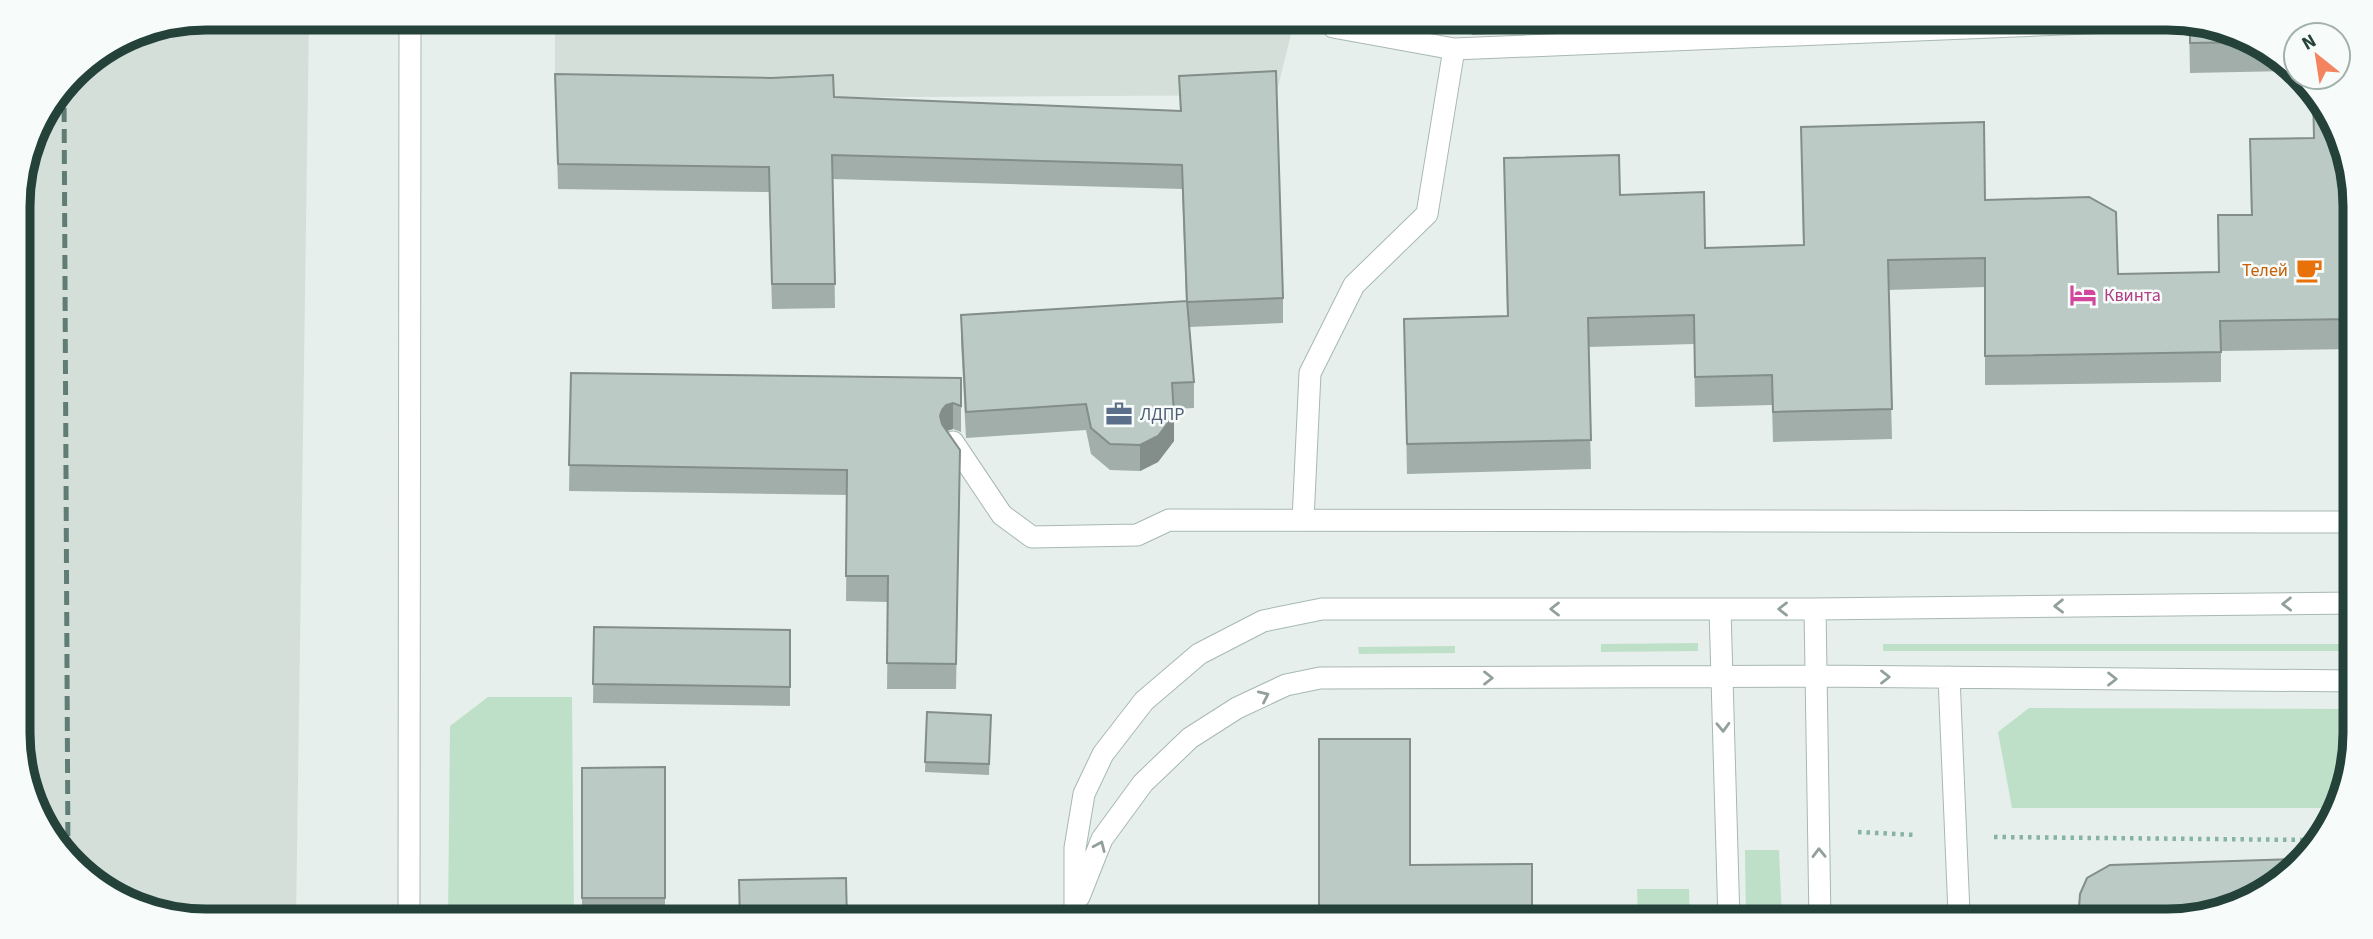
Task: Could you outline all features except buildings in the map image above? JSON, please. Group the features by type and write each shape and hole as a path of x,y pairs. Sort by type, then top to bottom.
{"lane":[{"path":"409,909 410,30"},
{"path":"1350,30 1454,49 1916,30"},
{"path":"1303,520 1310,373 1354,285 1427,214 1454,49"},
{"path":"953,442 1002,515 1032,537 1137,536 1169,520 2343,522"},
{"path":"1075,909 1075,848 1084,794 1103,754 1144,701 1199,654 1263,621 1322,608 1720,610 2343,603"},
{"path":"1815,609 1820,909"},
{"path":"1720,610 1729,909"},
{"path":"1077,909 1102,839 1143,783 1189,738 1237,708 1286,685 1320,678 1817,676 2343,681"},
{"path":"1949,677 1959,909"}],"path":[{"path":"1819,830 1955,836 2307,840"}],"shaded area":[{"path":"194,30 309,30 296,909 183,908 149,900 128,891 90,866 59,831 39,790 33,768 30,733 30,194 33,171 43,138 59,108 81,81 118,53 149,39"},
{"path":"555,30 1292,30 1276,95 555,99"}],"green space":[{"path":"1698,643 1698,651 1601,652 1601,644"},
{"path":"1883,644 2343,644 2343,651 1883,651"},
{"path":"1455,646 1455,653 1359,654 1358,647"},
{"path":"488,697 572,697 574,909 448,909 450,726"},
{"path":"2029,708 2343,709 2340,768 2326,808 2012,808 1998,732"},
{"path":"1745,850 1779,850 1781,909 1746,909"},
{"path":"1637,889 1689,889 1690,909 1638,909"}],"railway":[{"path":"64,101 68,842"}],"place":[{"name":"Телей","path":"2309,270"},
{"name":"Квинта","path":"2083,295"},
{"name":"ЛДПР","path":"1119,414"}]}
